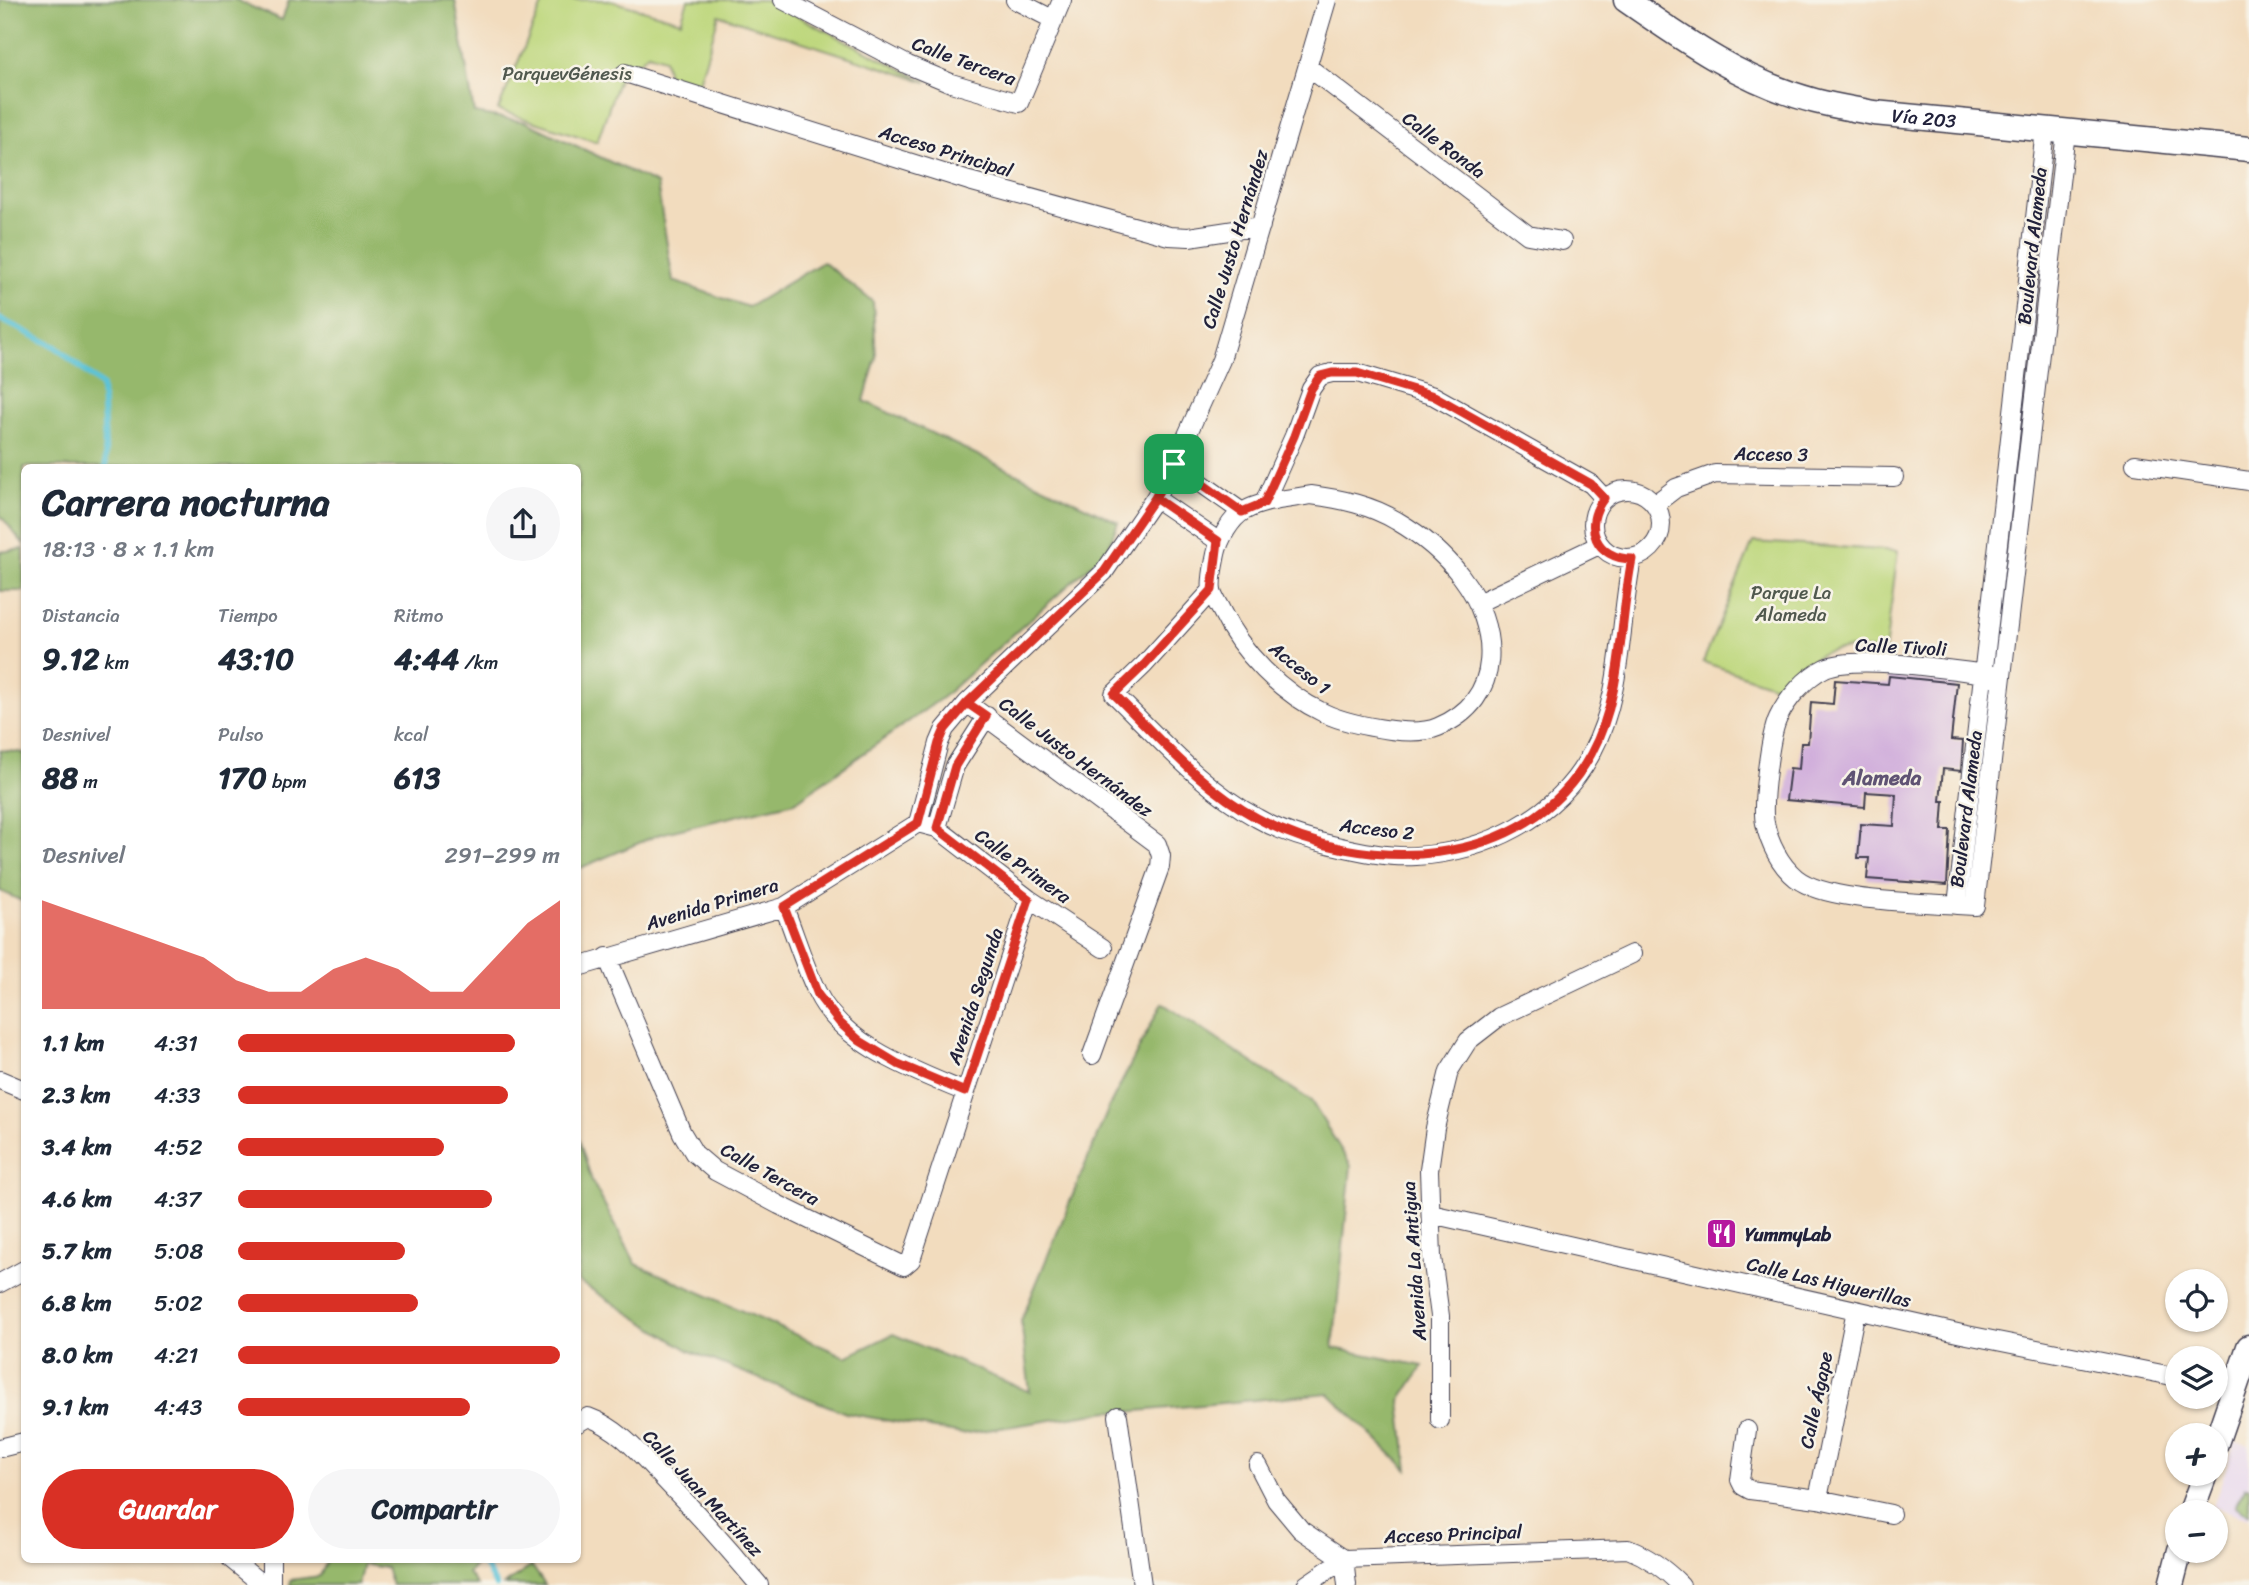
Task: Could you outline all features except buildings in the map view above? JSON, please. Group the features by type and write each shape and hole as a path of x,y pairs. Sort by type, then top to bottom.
{"main road":[{"name":"Vía 203","path":"1626,0 1718,61 1814,101 1874,113 2249,149"},
{"path":"2228,1378 2249,1347"},
{"path":"2171,1585 2177,1563"}],"street":[{"name":"Calle Tercera","path":"783,0 908,65 951,83 1019,103 1054,20"},
{"path":"1015,0 1054,20 1062,0"},
{"name":"Calle Justo Hernández","path":"1093,1055 1160,867 1161,856 1157,844 967,703 1104,572 1155,498 1174,464 1221,360 1327,0"},
{"name":"Calle Ronda","path":"1308,67 1528,235 1562,241"},
{"name":"Acceso Principal","path":"625,73 969,181 1169,236 1189,237 1261,226"},
{"name":"Boulevard Alameda","path":"2055,131 2044,322 1975,906 1958,905 2024,319 2055,131"},
{"path":"2024,319 2044,322"},
{"path":"1264,503 1294,436 1311,389 1320,376 1332,373 1357,373 1434,396 1583,479 1604,498"},
{"path":"1174,464 1242,512"},
{"path":"2135,464 2249,481"},
{"name":"Acceso 3","path":"1655,504 1676,488 1715,474 1894,477"},
{"path":"1637,491 1655,504 1662,526 1653,548 1632,559 1614,556 1599,545 1592,526 1598,506 1604,498 1614,492 1637,491"},
{"name":"Acceso 1","path":"1212,590 1230,630 1257,663 1287,690 1324,713 1352,723 1407,732 1433,729 1454,720 1471,704 1485,684 1491,662 1490,636 1478,603 1461,576 1433,546 1395,519 1351,501 1311,495 1264,503 1242,512 1218,541"},
{"path":"1155,498 1218,541 1212,590"},
{"path":"2003,500 2023,503"},
{"path":"1478,603 1599,545"},
{"name":"Acceso 2","path":"1212,590 1114,694 1208,786 1256,818 1298,837 1356,850 1413,856 1450,852 1489,841 1524,824 1551,803 1574,779 1591,754 1609,711 1632,559"},
{"name":"Calle Tivoli","path":"1958,905 1837,895 1817,890 1795,878 1775,854 1764,822 1769,764 1778,719 1798,688 1826,668 1862,662 2002,675"},
{"path":"918,823 939,743 945,729 967,703"},
{"path":"937,828 955,766 986,716"},
{"name":"Calle Primera","path":"918,823 937,828 1029,899 1103,948"},
{"name":"Avenida Primera","path":"581,966 784,907 918,823"},
{"name":"Avenida Segunda","path":"908,1265 1029,899"},
{"path":"784,907 818,995 840,1023 860,1041 898,1064 965,1092"},
{"name":"Avenida La Antigua","path":"1440,1420 1440,1316 1432,1257 1429,1170 1435,1128 1449,1071 1468,1041 1499,1017 1632,954"},
{"name":"Calle Tercera","path":"607,957 682,1133 694,1153 715,1171 779,1205 904,1266 908,1265"},
{"path":"0,1080 21,1089"},
{"name":"Calle Las Higuerillas","path":"1431,1214 1962,1334 2165,1375"},
{"path":"0,1283 21,1272"},
{"name":"Calle Ágape","path":"1818,1499 1856,1310"},
{"path":"1118,1416 1142,1585"},
{"name":"Calle Juan Martínez","path":"581,1421 588,1417 622,1436 681,1496 759,1585"},
{"path":"1747,1430 1740,1480 1743,1486 1750,1490 1818,1499 1891,1514"},
{"path":"0,1448 21,1443"},
{"path":"1258,1465 1276,1500 1301,1530 1344,1559 1347,1585"},
{"name":"Acceso Principal","path":"1344,1559 1628,1549 1645,1555 1681,1585"},
{"path":"1306,1585 1344,1559"},
{"path":"235,1563 263,1585"},
{"path":"271,1563 271,1585"}],"shaded area":[{"path":"2235,1442 2249,1445 2249,1518 2228,1512 2228,1500 2215,1500 2220,1486 2228,1486 2228,1463"}],"green space":[{"path":"0,0 236,0 282,20 289,0 455,0 474,113 526,122 657,184 673,281 748,307 823,262 873,302 876,358 864,401 1118,522 1107,551 943,697 795,802 660,834 581,868 581,464 21,464 21,541 0,515"},
{"name":"ParquevGénesis","path":"544,0 608,0 681,21 688,0 766,0 927,82 719,15 698,86 668,76 664,59 648,54 637,64 624,64 597,142 498,110"},
{"name":"Parque La Alameda","path":"1753,542 1898,551 1885,651 1850,648 1827,652 1806,664 1781,688 1703,662"},
{"path":"21,549 21,591 0,591 0,552"},
{"path":"0,750 21,753 21,901 0,891"},
{"path":"1162,1003 1311,1101 1351,1166 1333,1348 1423,1366 1400,1401 1408,1470 1328,1393 1127,1412 1109,1411 962,1434 846,1413 690,1351 581,1283 581,1146 592,1181 636,1264 846,1357 893,1334 1030,1392 1021,1321 1109,1107"},
{"path":"2246,1487 2249,1487 2249,1514 2235,1506"},
{"path":"326,1563 477,1563 468,1573 477,1585 392,1585 386,1568 363,1564 358,1585 290,1585 291,1580 320,1576"},
{"path":"532,1566 545,1585 504,1585"}],"waterway":[{"path":"0,319 56,347 102,386 106,464"},
{"path":"483,1563 496,1585"}],"place":[{"name":"YummyLab","path":"1722,1234"}],"district":[{"name":"Alameda","path":"1882,778"}],"route":[{"path":"1174,464 1155,498 1104,572 967,703 986,716 955,766 937,828 1029,899 965,1092 898,1064 860,1041 840,1023 818,995 784,907 918,823 945,729 967,703 1036,638 1104,572 1155,498 1218,541 1212,590 1114,694 1208,786 1276,828 1298,837 1356,850 1413,856 1450,852 1489,841 1524,824 1551,803 1574,779 1591,754 1609,711 1632,559 1614,556 1599,545 1592,526 1598,506 1604,498 1591,484 1434,396 1357,373 1320,376 1311,389 1294,436 1264,503 1242,512 1174,464"}]}
